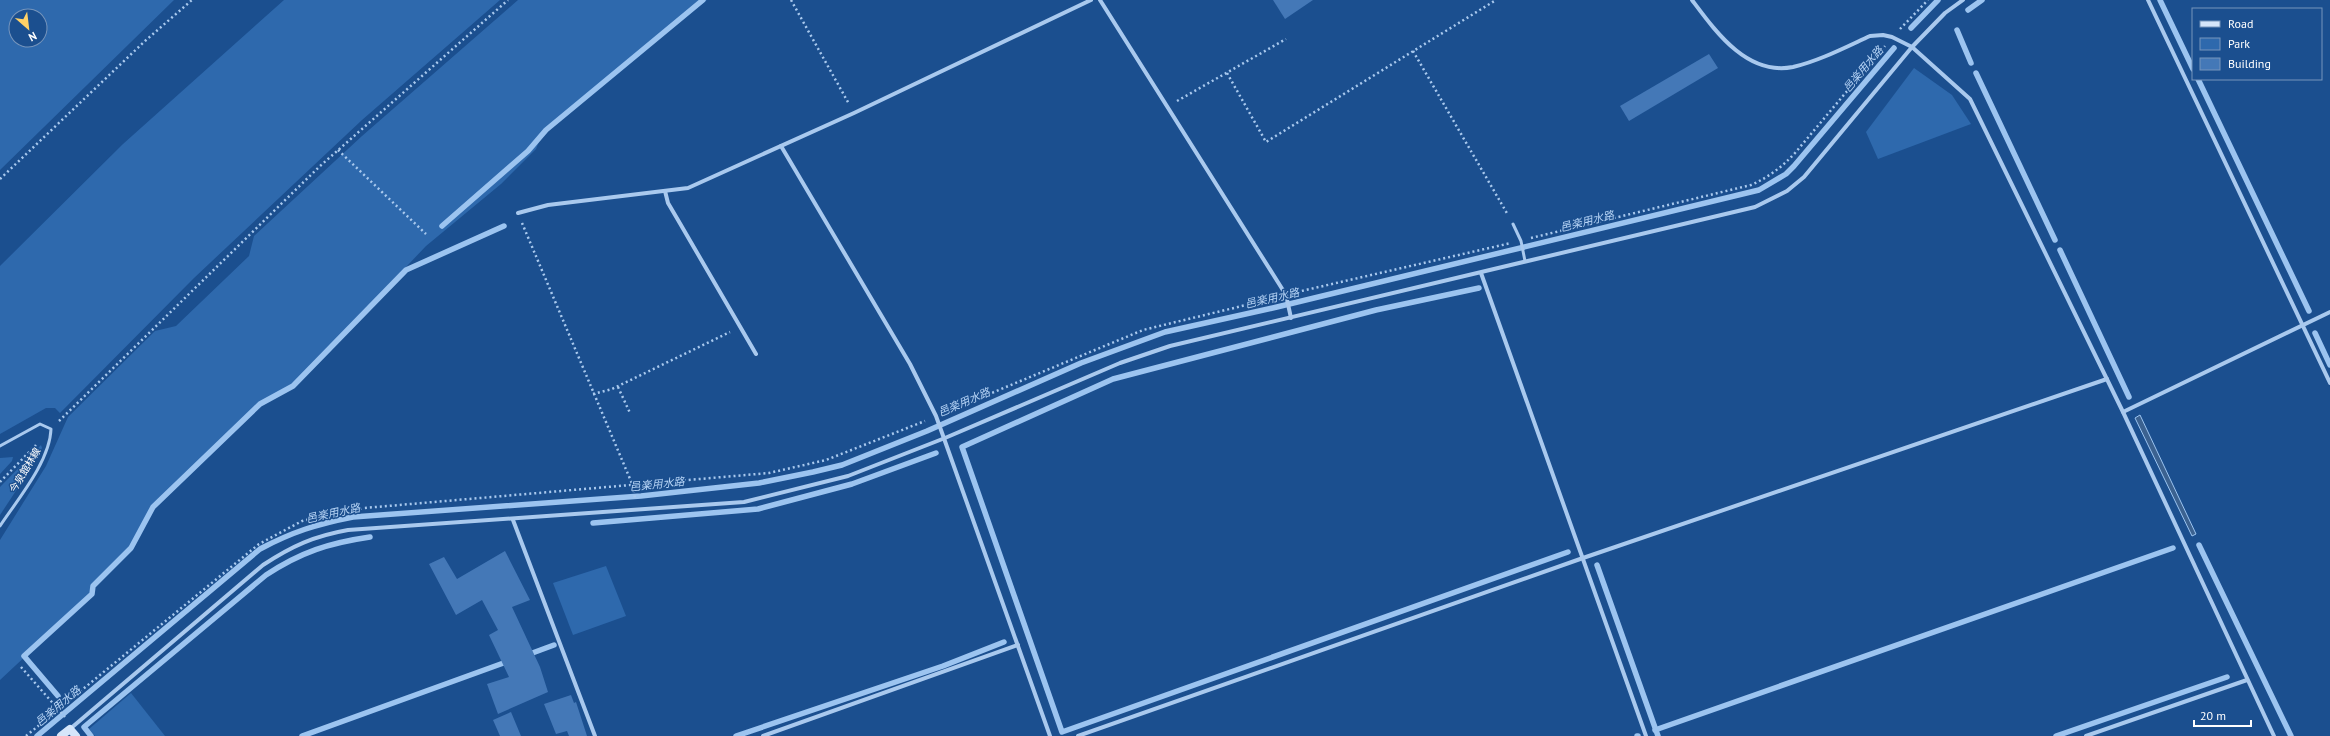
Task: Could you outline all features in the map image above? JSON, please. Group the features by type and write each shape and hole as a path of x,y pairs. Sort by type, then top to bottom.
{"main road":[{"path":"61,736 70,728 76,736"}],"street":[{"path":"518,213 548,205 688,188 854,113 1091,0"},
{"path":"1100,0 1286,296 1291,318"},
{"path":"1692,0 1711,26 1735,51 1765,66 1779,68 1793,67 1870,36 1883,35 1912,47 1970,99 2123,412 2274,736"},
{"path":"70,728 263,565 290,548 323,534 348,530 513,520 744,502 848,476 945,438 1120,363 1170,346 1755,207 1781,195 1804,177 1912,47 1944,12 1962,0"},
{"path":"2148,0 2330,383"},
{"path":"781,146 910,364 937,418 1050,736"},
{"path":"665,191 668,203 756,354"},
{"path":"1482,273 1646,736"},
{"path":"2123,412 2330,312"},
{"path":"1078,736 1583,558 2106,378"},
{"path":"513,520 595,736"},
{"path":"763,736 1018,645"},
{"path":"2086,736 2247,680"}],"lane":[{"path":"1513,224 1521,242 1525,261"},
{"path":"0,446 40,424 51,428"},
{"name":"今泉館林線","path":"0,526 41,463 51,440 51,428"}],"path":[{"path":"0,179 145,41 192,0"},
{"path":"0,482 51,428 338,150 508,0"},
{"path":"791,0 854,113"},
{"path":"1226,73 1266,142 1496,0"},
{"path":"26,736 259,544 302,521 353,509 633,488 768,473 826,460 937,418 1143,330 1521,242 1751,185 1767,178 1782,167 1892,38 1928,0"},
{"path":"1167,107 1286,39"},
{"path":"1413,51 1513,224"},
{"path":"338,150 426,234"},
{"path":"518,213 633,488"},
{"path":"593,394 618,387 740,328"},
{"path":"618,387 630,413"},
{"path":"21,668 67,719"}],"green space":[{"path":"0,0 174,0 0,170"},
{"path":"284,0 500,0 362,120 194,278 60,413 55,408 46,408 0,434 0,266 123,144"},
{"path":"518,0 707,0 544,129 536,149 501,184 426,246 293,386 260,404 153,507 131,548 93,586 92,594 0,680 0,540 46,466 68,417 155,331 176,326 249,256 254,236 362,136"},
{"path":"1914,68 1952,95 1971,124 1878,159 1866,132"},
{"path":"41,445 42,448 29,471 0,515 0,487"},
{"path":"13,457 12,461 0,474 0,458"},
{"path":"606,566 626,616 573,635 553,583"},
{"path":"131,693 165,736 95,736 89,729"}],"shaded area":[{"path":"2140,415 2196,534 2192,536 2135,418"}],"building":[{"path":"1273,0 1313,0 1285,19"},
{"path":"1709,54 1718,68 1629,121 1620,106"},
{"path":"505,551 530,600 512,607 540,667 548,692 498,714 487,684 509,677 489,635 498,630 482,600 456,615 429,564 444,557 457,579"},
{"path":"571,695 574,703 576,702 587,736 569,736 567,731 556,734 544,704"},
{"path":"511,712 521,736 500,736 493,720"}],"waterway":[{"path":"442,226 528,151 546,130 703,0"},
{"name":"邑楽用水路","path":"1911,28 1938,0"},
{"path":"1968,10 1982,0"},
{"path":"2160,0 2192,67"},
{"path":"1957,30 1971,63"},
{"name":"邑楽用水路","path":"37,736 260,549 294,533 353,517 641,496 759,483 813,472 842,465 927,431 1081,363 1165,332 1277,307 1759,190 1786,174 1794,166 1894,48"},
{"path":"1976,73 2055,240"},
{"path":"2198,80 2309,311"},
{"path":"58,696 24,656 92,594 93,586 131,548 153,507 260,404 293,386 406,270 504,226"},
{"path":"2060,250 2129,397"},
{"path":"1479,288 1376,310 1113,379 962,447 1062,732 1568,552"},
{"path":"2315,333 2330,365"},
{"path":"593,523 758,509 852,484 936,453"},
{"path":"91,736 84,727 266,575 303,554 341,542 370,537"},
{"path":"2199,545 2291,736"},
{"path":"1655,730 2173,548"},
{"path":"1597,565 1658,736"},
{"path":"736,736 943,666 1004,642"},
{"path":"527,655 554,645"},
{"path":"302,736 509,661"},
{"path":"2056,736 2227,677"}]}
